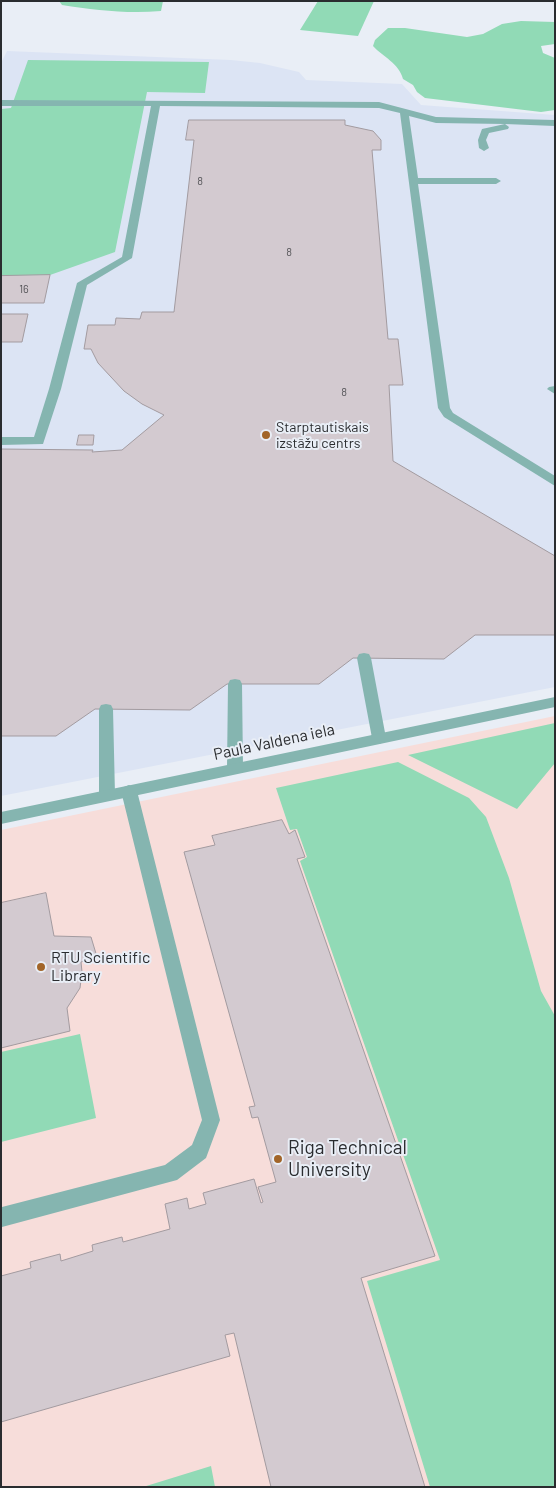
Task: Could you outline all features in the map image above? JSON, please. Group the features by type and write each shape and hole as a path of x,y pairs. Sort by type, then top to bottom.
{"street":[{"path":"1,103 379,105 436,120 555,123"},
{"path":"1,441 39,441 55,389 82,283 127,258 156,104"},
{"path":"404,112 444,408 448,415 555,482"},
{"path":"484,148 482,140 485,131 521,121"},
{"path":"414,181 496,181"},
{"path":"364,658 379,738"},
{"path":"235,684 235,768"},
{"name":"Paula Valdena iela","path":"1,818 555,702"},
{"path":"106,709 104,751 107,795"},
{"path":"2,1217 170,1173 199,1151 211,1120 129,790"}],"shaded area":[{"name":"Starptautiskais izstāžu centrs","path":"7,51 231,60 260,63 299,72 306,80 402,84 421,105 555,115 555,687 1,796 1,63"},
{"name":"Riga Technical University","path":"555,716 555,1487 1,1487 1,830"}],"green space":[{"path":"59,1 163,1 161,11 136,12 74,7 62,5"},
{"path":"318,1 374,1 358,36 300,30"},
{"path":"521,21 555,22 555,44 541,46 543,53 555,58 555,110 541,112 425,98 417,92 413,85 403,79 394,64 373,46 375,40 388,28 405,28 467,37 483,34 502,24"},
{"path":"28,60 209,62 205,93 147,92 115,252 50,275 1,276 1,109 11,108"},
{"path":"555,723 555,763 517,809 408,755"},
{"path":"398,762 469,798 486,817 509,878 541,991 555,1016 555,1487 430,1487 367,1281 440,1260 300,861 307,857 297,829 290,830 276,788"},
{"path":"80,1034 96,1118 1,1142 1,1052"},
{"path":"211,1466 215,1487 143,1487"}],"building":[{"name":"Starptautiskais izstāžu centrs","path":"189,120 345,120 345,125 373,131 381,140 381,150 372,150 388,339 398,339 403,385 389,385 393,461 555,556 555,635 475,635 444,659 353,658 319,684 227,684 190,710 95,709 56,736 1,736 1,449 93,450 92,452 122,450 164,415 142,404 124,391 98,363 91,349 84,349 88,325 115,325 116,318 140,319 142,312 174,312 194,140 186,140"},
{"path":"50,275 44,303 1,303 1,276"},
{"path":"1,314 28,314 22,342 1,342"},
{"path":"79,435 94,435 93,445 77,445"},
{"path":"282,820 289,834 295,830 305,857 297,859 435,1256 361,1278 425,1487 271,1487 234,1333 225,1335 230,1356 1,1422 1,1276 31,1268 30,1262 60,1254 61,1261 93,1251 92,1245 122,1237 123,1242 170,1229 165,1204 187,1198 189,1209 206,1204 203,1193 254,1179 261,1203 263,1202 258,1187 276,1182 258,1117 252,1118 249,1107 255,1106 184,852 215,845 212,836"},
{"name":"RTU Scientific Library","path":"46,893 54,936 91,937 97,957 81,962 80,988 67,1008 70,1031 1,1048 1,903"}],"place":[{"name":"Starptautiskais izstāžu centrs","path":"266,435"},
{"name":"RTU Scientific Library","path":"41,967"},
{"name":"Riga Technical University","path":"278,1159"}]}
